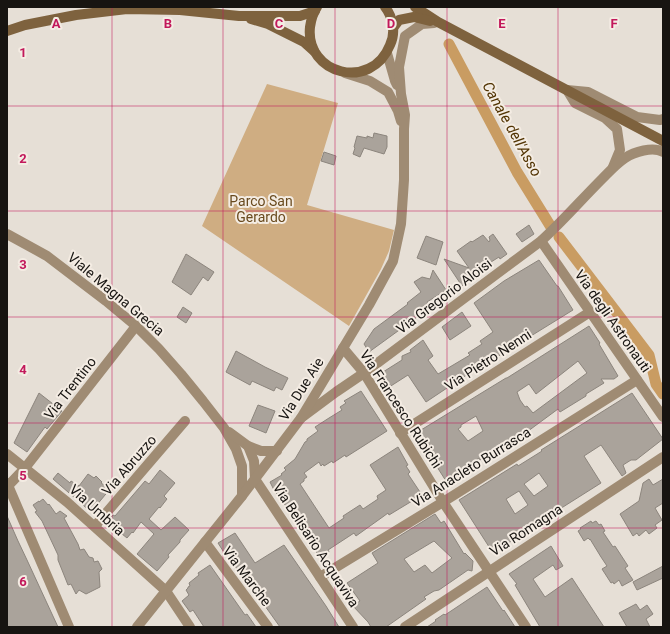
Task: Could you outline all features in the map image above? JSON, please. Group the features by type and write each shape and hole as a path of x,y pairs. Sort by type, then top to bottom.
{"main road":[{"path":"239,16 268,24 304,42 332,68 342,72 355,73 368,70 379,63 387,53 392,41 393,28 391,18 385,7"},
{"path":"415,7 438,22 663,141"},
{"path":"7,31 25,25 76,15 127,9 180,10 239,16 300,16 316,9"},
{"path":"316,9 311,21 310,32 311,43 316,53"},
{"path":"393,28 399,20 414,17 438,22"}],"street":[{"name":"Via Due Aie","path":"136,627 242,496 301,418 369,305 393,261 401,224 404,180 405,115 401,94 399,67 405,36 422,24 438,22"},
{"name":"Via Due Aie","path":"387,53 395,81 401,94"},
{"name":"Via Due Aie","path":"342,72 370,81 388,92 398,110 404,129"},
{"path":"567,90 588,92 637,117 660,120 663,119"},
{"path":"567,90 575,103 605,118 617,129 620,150 613,168"},
{"path":"613,168 625,158 639,151 659,150 663,152"},
{"name":"Via Gregorio Aloisi","path":"301,418 364,373 544,238 613,168"},
{"name":"Viale Magna Grecia","path":"7,234 48,256 106,301 136,326 182,374 224,428 236,449 242,466 242,496"},
{"name":"Via degli Astronauti","path":"544,238 590,312 663,417"},
{"name":"Via Pietro Nenni","path":"400,433 590,312"},
{"name":"Via Trentino","path":"8,485 25,468 136,326"},
{"name":"Via Francesco Rubichi","path":"343,348 364,373 443,502 526,627"},
{"name":"Via Anacleto Burrasca","path":"320,577 443,502 637,380"},
{"name":"Via Abruzzo","path":"95,526 185,421"},
{"name":"Viale Magna Grecia","path":"224,428 248,446 261,451 277,451"},
{"path":"248,446 254,460 255,479"},
{"name":"Via Umbria","path":"7,454 62,497 166,591 190,627"},
{"name":"Via Romagna","path":"405,627 663,456"},
{"name":"Viale Magna Grecia","path":"242,466 255,479"},
{"name":"Via Belisario Acquaviva","path":"255,479 353,627"},
{"path":"8,485 69,627"},
{"name":"Via Marche","path":"204,542 268,627"}],"green space":[{"name":"Parco San Gerardo","path":"267,84 338,103 307,205 394,230 389,251 381,269 349,326 202,226"}],"building":[{"path":"374,133 387,136 387,147 384,154 364,148 360,157 353,154 357,136 367,138 367,136 373,138"},
{"path":"324,152 336,156 334,165 321,161"},
{"path":"529,225 534,234 522,242 516,234"},
{"path":"493,234 507,254 483,267 484,268 472,277 472,279 462,286 444,259 469,268 457,251 483,235 489,242 489,237"},
{"path":"426,236 443,242 436,265 417,258"},
{"path":"186,254 214,272 208,281 203,277 191,295 172,282"},
{"path":"539,260 573,310 492,360 490,357 470,370 471,372 426,402 408,375 383,391 379,385 384,382 381,378 386,375 383,372 402,360 402,356 411,352 410,350 423,340 433,356 428,360 438,374 470,355 468,353 482,344 480,341 493,332 474,303 504,281"},
{"path":"433,270 446,290 427,302 431,307 369,352 364,344 374,329 408,304 407,303 421,292 414,282 422,277 430,279"},
{"path":"183,307 192,313 186,323 177,317"},
{"path":"462,312 471,326 450,340 442,327"},
{"path":"589,326 618,376 614,379 601,379 604,383 586,394 586,396 560,412 558,409 520,437 518,435 480,460 479,458 446,481 417,436 423,432 421,430","holes":["578,361 587,373 533,413 527,406 525,407 517,392 529,384 536,394","476,416 483,431 468,441 458,429 461,425"]},
{"path":"236,351 288,378 282,390 276,387 274,391 252,381 250,385 226,372"},
{"path":"361,391 387,431 346,457 345,455 333,463 332,461 324,466 323,464 321,466 319,462 304,473 307,477 300,484 329,528 344,518 343,516 360,505 363,509 378,499 377,496 386,490 370,465 398,447 408,465 406,466 410,472 408,474 422,495 389,515 388,513 356,536 354,533 328,550 329,552 320,558 292,512 291,513 274,490 270,482 282,475 281,474 286,470 284,468 295,459 307,439 318,431 315,427 342,410 340,407 346,403 344,401"},
{"path":"39,393 62,411 47,429 45,427 27,452 14,443"},
{"path":"632,393 663,439 636,460 631,460 623,465 626,473 622,476 601,445 584,456 601,483 493,553 459,500 517,464 518,466 542,451 541,450","holes":["539,473 548,486 534,496 524,484","519,491 528,505 515,514 506,499"]},
{"path":"258,405 275,411 266,433 249,426"},
{"path":"160,470 175,483 164,496 167,499 149,519 161,530 175,517 189,530 157,571 137,554 154,534 141,522 133,533 132,532 127,538 107,522 113,515 115,516 145,481 149,484"},
{"path":"58,473 70,483 71,481 79,486 88,474 94,478 96,476 102,482 101,483 110,489 91,512 53,479"},
{"path":"649,479 653,485 663,479 663,503 655,508 662,520 655,525 657,528 649,534 646,530 639,536 637,533 633,536 620,514 639,501 643,483"},
{"path":"43,499 48,505 49,504 56,514 60,511 67,516 64,518 80,550 84,549 89,557 93,558 94,562 98,561 102,569 99,572 100,587 86,594 79,590 76,594 71,584 68,585 58,560 58,555 42,521 35,512 37,511 33,505"},
{"path":"435,514 441,523 444,521 464,554 465,553 473,561 472,571 468,570 439,590 434,591 424,597 426,599 386,627 371,627 353,606 360,601 347,583 378,563 372,553","holes":["434,541 452,558 432,573 425,565 414,572 404,559"]},
{"path":"7,516 18,541 58,627 7,627"},
{"path":"591,521 592,523 596,521 599,525 601,524 605,531 603,532 613,547 615,546 628,566 625,568 633,580 622,586 619,580 614,584 613,582 611,583 602,569 607,566 590,539 588,538 584,541 578,531"},
{"path":"235,533 255,563 284,545 339,627 280,627 227,553 225,554 218,543"},
{"path":"551,546 563,566 556,570 553,565 533,579 545,597 572,578 604,627 540,627 515,585 517,584 509,574"},
{"path":"210,565 245,615 247,614 256,627 204,627 193,610 190,612 182,601 189,595 186,590 190,586 189,583 199,575 198,573"},
{"path":"663,566 663,578 637,590 633,582"},
{"path":"487,587 515,627 427,627 444,614 445,615"},
{"path":"636,604 640,610 647,605 653,614 646,619 650,627 627,627 619,613"}],"waterway":[{"name":"Canale dell'Asso","path":"449,44 517,172 551,227"},
{"name":"Canale dell'Asso","path":"559,237 649,355 656,384 663,394"}]}
